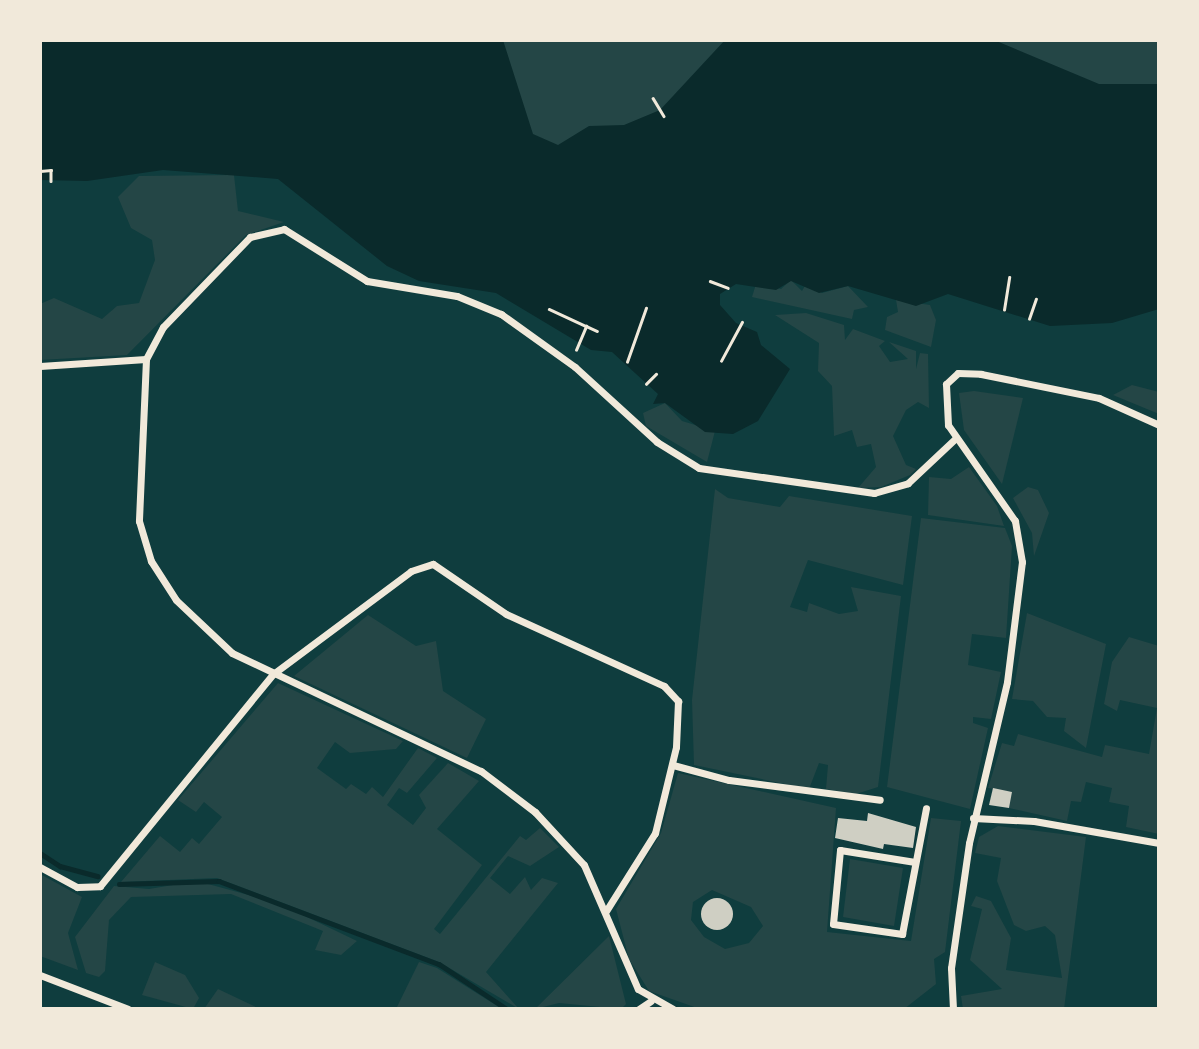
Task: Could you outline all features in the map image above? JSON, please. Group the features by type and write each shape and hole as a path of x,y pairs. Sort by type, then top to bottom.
{"street":[{"path":"673,1009 652,1001 630,979 606,911 584,865 554,828 481,771 273,674 198,625 164,583 144,544 136,492 146,359 163,327 250,237 284,229 367,281 457,296 501,314 575,367 657,442 699,468 874,493 908,483 956,438"},
{"path":"40,366 146,359"},
{"path":"953,1009 951,968 973,818 1007,682 1022,562 1015,521 956,438 945,415 944,390 954,375 965,372 1099,398 1159,425"},
{"path":"40,867 77,887 100,886 273,674 411,571 433,564 538,631 673,692 678,701 673,765 655,833 606,911"},
{"path":"673,765 729,780 880,800"},
{"path":"915,862 840,850 833,924 902,934 926,808"},
{"path":"973,818 1034,821 1159,843"},
{"path":"40,975 128,1009"},
{"path":"639,1009 652,1001"}],"path":[{"path":"653,98 664,117"},
{"path":"40,170 51,170 51,181"},
{"path":"1004,310 1009,277"},
{"path":"710,281 728,288"},
{"path":"1029,319 1036,299"},
{"path":"627,362 646,308"},
{"path":"549,309 597,331"},
{"path":"721,361 742,321"},
{"path":"576,350 586,326"},
{"path":"646,384 656,373"}],"shaded area":[{"path":"40,40 503,40 533,134 558,145 589,126 624,125 660,110 725,40 994,40 1099,84 1159,84 1159,309 1112,323 1050,326 948,294 916,306 848,286 819,293 791,281 776,290 736,284 720,294 720,305 736,323 757,332 761,345 790,369 758,421 733,434 705,432 665,403 653,404 658,394 612,352 591,350 496,293 419,281 387,266 278,179 163,170 87,181 40,180"},
{"path":"290,40 1159,40 1159,191 573,229"},
{"path":"234,175 238,211 284,222 246,235 127,355 40,360 40,304 54,298 102,319 117,306 139,303 155,260 152,240 131,228 118,197 139,176"},
{"path":"791,280 802,291 806,284 822,293 848,286 868,307 854,310 852,319 752,297 756,284 781,289"},
{"path":"896,300 930,305 936,320 931,347 885,330 887,317 898,312"},
{"path":"806,313 844,325 845,340 853,329 885,341 879,346 890,362 908,359 889,342 916,351 916,369 920,353 928,354 929,408 918,402 906,410 893,436 906,465 916,469 910,475 881,487 858,488 876,467 871,444 857,447 852,430 834,436 832,386 818,371 819,343 775,315"},
{"path":"1132,385 1159,392 1159,414 1113,395"},
{"path":"974,391 1023,398 1002,484 964,430 959,393"},
{"path":"665,403 682,421 715,431 707,462 646,426 643,413"},
{"path":"969,467 997,506 1004,526 928,515 929,477 951,479"},
{"path":"1028,487 1038,490 1049,513 1034,556 1032,533 1013,498"},
{"path":"715,489 728,498 780,507 789,496 912,516 903,585 808,560 790,607 807,612 809,603 839,614 858,611 851,587 901,596 878,787 856,794 826,789 828,765 819,763 809,789 694,765 692,700"},
{"path":"921,518 1005,528 1012,546 1006,638 972,634 968,665 1001,672 991,719 973,717 973,723 988,728 970,809 887,787"},
{"path":"1027,613 1106,644 1086,748 1064,731 1066,718 1047,717 1033,701 1012,699"},
{"path":"368,615 416,646 436,641 443,691 486,719 467,758 294,676"},
{"path":"1129,637 1159,646 1159,834 1126,827 1129,806 1109,802 1112,788 1086,782 1081,802 1071,801 1067,821 1009,808 1012,792 988,788 1002,743 1014,746 1018,734 1102,757 1105,745 1149,754 1157,708 1120,700 1117,711 1104,704 1112,662"},
{"path":"278,683 403,741 396,749 350,753 335,742 317,768 346,789 351,784 366,794 372,787 383,797 418,748 437,758 407,793 399,788 387,805 413,825 426,808 419,795 448,763 479,781 437,829 482,865 434,929 440,934 520,836 526,840 540,828 559,847 530,866 508,856 490,878 510,894 525,877 531,890 542,878 558,883 486,972 519,1009 439,962 217,878 121,882 160,836 180,852 192,838 199,844 222,817 204,802 196,812 178,800"},
{"path":"678,773 836,808 827,932 911,941 931,818 961,821 945,952 934,959 936,984 904,1009 700,1009 649,991 629,959 616,909 661,833","holes":["712,890 751,907 763,926 749,943 725,949 704,937 691,920 693,902"]},
{"path":"998,826 1086,837 1064,1009 963,1009 961,996 1002,989 970,960 982,909 971,906 976,896 991,901 1011,938 1006,970 1062,978 1055,935 1045,926 1026,931 1014,925 997,881 1001,858 975,853 979,837"},
{"path":"850,859 903,868 894,926 843,917"},
{"path":"40,874 82,897 68,933 78,970 40,956"},
{"path":"197,881 278,903 357,941 341,955 315,950 323,931 231,894 131,897 109,920 105,971 99,977 86,973 75,937 114,886 149,889"},
{"path":"609,936 626,1004 621,1009 559,1003 535,1009"},
{"path":"155,962 185,975 199,998 193,1009 142,995"},
{"path":"419,962 437,968 502,1009 396,1009"},
{"path":"218,989 260,1009 204,1009"}],"building":[{"path":"993,788 1012,792 1009,808 989,805"},
{"path":"868,813 916,827 913,848 884,844 883,849 835,838 838,818 867,821"},
{"path":"717,898 728,903 733,914 728,925 717,930 706,925 701,914 706,903"}],"waterway":[{"path":"40,853 60,866 98,876"},
{"path":"119,884 219,881 439,964 507,1009"}]}
